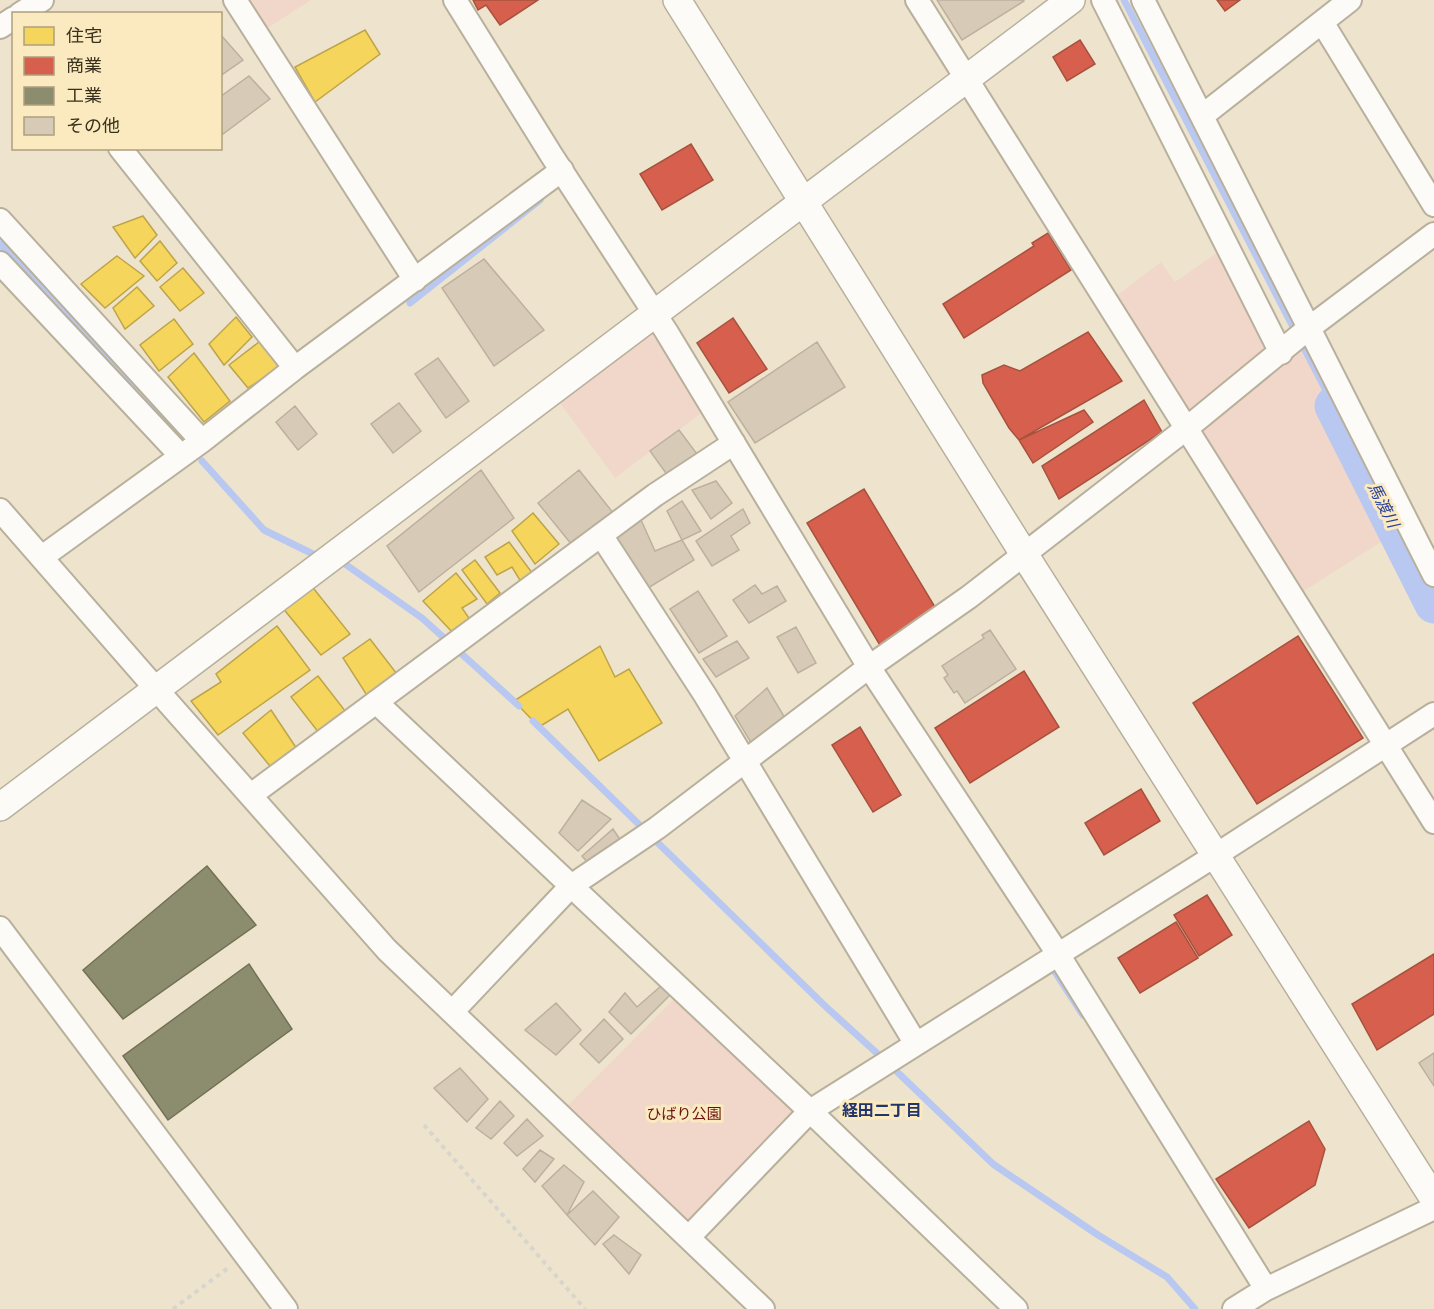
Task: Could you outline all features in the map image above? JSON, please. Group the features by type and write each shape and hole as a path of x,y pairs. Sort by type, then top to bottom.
{"street":[{"path":"22,12 42,0"},
{"path":"235,0 415,280"},
{"path":"455,0 655,314 869,667 1058,954 1266,1289"},
{"path":"677,0 1024,554 1434,1199"},
{"path":"917,0 1434,822"},
{"path":"0,807 1071,0"},
{"path":"1103,0 1281,352"},
{"path":"1143,0 1434,575"},
{"path":"1202,116 1350,0"},
{"path":"1322,22 1434,206"},
{"path":"122,150 295,368"},
{"path":"42,557 202,441 295,368 562,171"},
{"path":"0,220 202,441"},
{"path":"453,1011 572,886 657,828 869,667 969,597 1187,428 1309,328 1434,234"},
{"path":"0,263 181,456"},
{"path":"250,795 655,495 734,443"},
{"path":"0,510 387,950 763,1309"},
{"path":"601,535 746,761 916,1044"},
{"path":"376,702 810,1111 1016,1309"},
{"path":"688,1236 810,1111 1216,855 1434,714"},
{"path":"0,928 286,1309"},
{"path":"1234,1309 1266,1289 1434,1208"}],"path":[{"path":"424,1125 585,1309"},
{"path":"173,1309 245,1255"}],"green space":[{"path":"247,0 311,0 266,29"},
{"path":"1227,246 1280,350 1299,338 1392,535 1296,596 1116,296 1161,262 1175,282"},
{"path":"648,324 704,411 615,478 554,395"},
{"name":"ひばり公園","path":"682,991 810,1111 689,1237 560,1113"}],"building: 住宅":[{"path":"365,30 380,54 315,102 295,67"},
{"path":"143,216 157,235 135,258 113,227"},
{"path":"160,241 177,263 157,281 140,261"},
{"path":"117,256 144,276 105,308 81,284"},
{"path":"183,268 204,293 180,311 160,287"},
{"path":"137,287 154,306 125,329 113,308"},
{"path":"236,317 252,337 224,365 209,344"},
{"path":"174,319 193,344 159,371 140,345"},
{"path":"259,342 282,366 248,388 229,365"},
{"path":"194,353 230,401 204,422 168,377"},
{"path":"533,513 559,544 535,564 512,531"},
{"path":"509,542 533,574 521,582 512,567 497,575 485,557"},
{"path":"475,560 500,593 487,604 462,570"},
{"path":"456,573 477,599 462,608 471,621 454,634 423,601"},
{"path":"310,584 350,634 321,655 282,607"},
{"path":"277,626 310,670 218,735 191,701 221,682 216,674"},
{"path":"370,639 397,674 368,697 343,658"},
{"path":"600,646 615,677 629,669 662,723 599,761 568,709 539,727 514,701"},
{"path":"318,676 346,712 319,733 291,697"},
{"path":"271,710 297,749 274,771 243,733"}],"building: 商業":[{"path":"473,0 538,0 500,25 486,5 478,10"},
{"path":"1217,0 1240,0 1225,11"},
{"path":"1080,40 1095,64 1067,81 1053,57"},
{"path":"691,144 713,180 662,210 640,174"},
{"path":"1048,233 1071,270 964,338 943,304 1034,246 1032,243"},
{"path":"733,318 767,369 729,393 697,343"},
{"path":"1088,332 1122,381 1019,440 1009,428 983,383 982,375 1004,365 1020,371"},
{"path":"1144,400 1162,432 1059,499 1042,466"},
{"path":"1084,410 1093,422 1033,463 1019,440"},
{"path":"864,489 944,622 887,657 807,523"},
{"path":"1298,636 1363,738 1257,804 1193,703"},
{"path":"1024,671 1059,727 970,783 935,728"},
{"path":"860,727 901,795 873,812 832,745"},
{"path":"1141,789 1160,821 1104,855 1085,823"},
{"path":"1207,895 1232,935 1199,956 1174,915"},
{"path":"1176,922 1198,958 1140,993 1118,958"},
{"path":"1434,954 1434,1014 1377,1050 1352,1004"},
{"path":"1309,1121 1325,1149 1315,1185 1249,1228 1216,1179"}],"building: 工業":[{"path":"207,866 256,925 123,1019 83,970"},
{"path":"249,964 292,1029 168,1120 123,1056"}],"building: その他":[{"path":"937,0 1023,0 1024,1 962,40"},
{"path":"222,36 243,60 222,75"},
{"path":"249,76 270,99 223,134 222,96"},
{"path":"484,259 544,330 494,366 442,288"},
{"path":"817,342 845,387 755,443 728,402"},
{"path":"438,358 469,401 446,418 415,374"},
{"path":"399,403 421,431 393,453 371,424"},
{"path":"295,406 317,434 298,450 276,422"},
{"path":"679,430 697,454 668,476 650,451"},
{"path":"481,470 514,518 419,592 387,546"},
{"path":"579,470 614,514 572,545 538,503"},
{"path":"716,481 732,503 711,519 692,490"},
{"path":"682,501 701,531 682,540 667,511"},
{"path":"743,509 750,523 731,536 739,550 712,566 696,541"},
{"path":"641,520 655,551 682,540 694,560 648,588 613,538"},
{"path":"755,585 762,594 777,586 786,601 749,623 733,600"},
{"path":"698,591 727,636 699,653 670,609"},
{"path":"796,627 816,663 798,673 777,637"},
{"path":"990,630 1016,669 965,703 957,691 954,693 944,678 948,675 942,666 984,638 982,635"},
{"path":"737,641 749,658 716,677 703,659"},
{"path":"767,688 788,723 753,746 735,716"},
{"path":"582,800 611,819 578,851 559,833"},
{"path":"613,829 625,847 598,874 582,856"},
{"path":"661,986 670,995 631,1034 609,1012 625,993 637,1007"},
{"path":"556,1003 581,1030 556,1055 525,1030"},
{"path":"604,1019 623,1039 599,1063 580,1044"},
{"path":"1434,1053 1434,1086 1419,1063"},
{"path":"460,1068 488,1099 467,1122 434,1088"},
{"path":"500,1101 514,1116 491,1139 476,1128"},
{"path":"527,1119 543,1136 517,1156 504,1143"},
{"path":"540,1150 554,1159 535,1182 523,1169"},
{"path":"564,1165 584,1182 567,1215 542,1186"},
{"path":"593,1191 619,1217 595,1245 567,1215"},
{"path":"614,1235 641,1255 629,1274 603,1244"}],"waterway":[{"path":"1124,0 1334,406"},
{"path":"410,303 540,200"},
{"path":"0,244 185,441"},
{"name":"馬渡川","path":"1334,406 1434,604"},
{"path":"202,461 264,530 315,555"},
{"path":"345,564 422,618 519,706"},
{"path":"533,721 824,1005 993,1164 1098,1235 1167,1277 1195,1309"},
{"path":"1050,964 1083,1015"}],"district":[{"name":"経田二丁目","path":"882,1110"}]}
